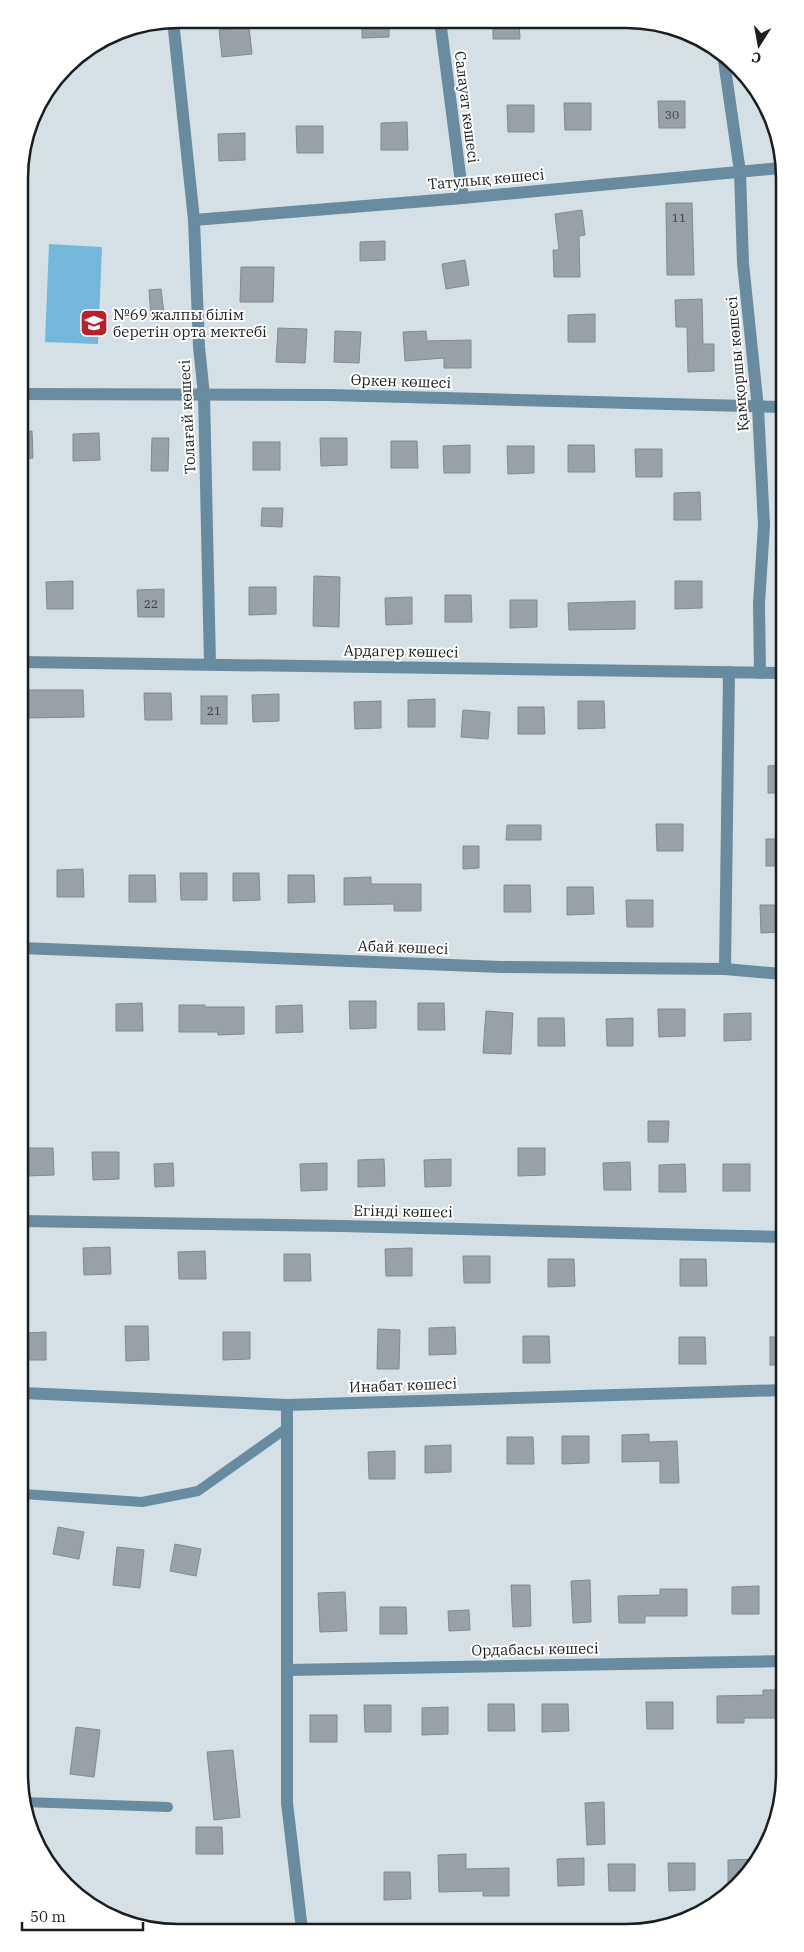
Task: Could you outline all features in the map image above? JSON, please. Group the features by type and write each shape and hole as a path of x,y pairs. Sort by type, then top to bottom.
{"street":[{"name":"Толағай көшесі","path":"174,28 194,220 199,347 204,395 210,664"},
{"name":"Салауат көшесі","path":"441,28 463,198"},
{"name":"Қамқоршы көшесі","path":"725,65 740,172 743,263 758,408 764,526 759,604 760,673"},
{"name":"Татулық көшесі","path":"194,220 463,198 776,168"},
{"name":"Өркен көшесі","path":"28,394 329,395 776,407"},
{"name":"Ардагер көшесі","path":"28,662 776,673"},
{"path":"725,969 730,672"},
{"name":"Абай көшесі","path":"28,948 500,967 725,969 776,973"},
{"name":"Егінді көшесі","path":"28,1221 342,1226 776,1238"},
{"name":"Инабат көшесі","path":"28,1393 287,1405 776,1390"},
{"path":"287,1405 288,1803 301,1924"},
{"name":"Ордабасы көшесі","path":"287,1670 776,1661"}],"lane":[{"path":"28,1494 142,1502 198,1491 287,1428"},
{"path":"31,1802 168,1807"}],"shaded area":[{"path":"49,244 102,247 98,344 45,342"}],"building":[{"path":"249,28 252,54 222,57 219,30"},
{"path":"362,28 389,28 389,37 362,38"},
{"path":"493,28 519,28 520,39 493,39"},
{"path":"658,101 685,101 685,128 659,128"},
{"path":"564,103 591,103 591,130 565,130"},
{"path":"507,105 534,105 534,132 508,132"},
{"path":"407,122 408,150 381,150 381,123"},
{"path":"296,126 323,126 323,153 297,153"},
{"path":"245,133 245,160 219,161 218,134"},
{"path":"666,203 692,203 694,275 667,275"},
{"path":"582,210 585,235 579,236 580,277 554,277 553,250 559,250 555,214"},
{"path":"385,241 385,260 360,261 360,242"},
{"path":"465,260 469,285 446,289 442,264"},
{"path":"241,267 274,267 273,302 240,302"},
{"path":"161,289 164,314 151,316 149,290"},
{"path":"702,299 703,344 714,344 714,371 688,372 687,327 676,327 675,300"},
{"path":"595,314 595,342 568,342 568,315"},
{"path":"278,328 307,329 305,363 276,362"},
{"path":"335,331 361,332 359,363 334,362"},
{"path":"426,331 427,341 471,340 471,368 444,368 444,358 405,361 403,332"},
{"path":"28,431 32,431 33,458 28,458"},
{"path":"99,433 100,460 73,461 73,434"},
{"path":"152,438 169,438 168,471 151,471"},
{"path":"320,438 347,438 347,465 321,466"},
{"path":"391,441 417,441 418,468 391,468"},
{"path":"253,442 280,442 280,470 253,470"},
{"path":"470,445 470,473 444,473 443,446"},
{"path":"568,445 594,445 595,472 568,472"},
{"path":"507,446 534,446 534,473 508,474"},
{"path":"635,449 662,449 662,477 636,477"},
{"path":"700,492 701,520 674,520 674,493"},
{"path":"262,508 283,508 282,527 261,526"},
{"path":"314,576 340,577 339,627 313,626"},
{"path":"73,581 73,609 47,609 46,582"},
{"path":"675,581 702,581 702,608 675,609"},
{"path":"249,587 276,587 276,614 249,615"},
{"path":"164,589 164,617 138,617 137,590"},
{"path":"445,595 471,595 472,622 445,622"},
{"path":"412,597 412,624 386,625 385,598"},
{"path":"510,600 537,600 537,627 510,628"},
{"path":"635,601 635,629 569,630 568,603"},
{"path":"28,690 83,690 84,717 28,718"},
{"path":"144,693 171,693 172,720 145,720"},
{"path":"279,694 279,721 253,722 252,695"},
{"path":"201,696 227,696 227,724 201,724"},
{"path":"435,699 435,727 408,727 408,700"},
{"path":"381,701 381,728 355,729 354,702"},
{"path":"578,701 604,701 605,728 578,729"},
{"path":"518,707 544,707 545,734 518,734"},
{"path":"463,710 490,712 488,739 461,737"},
{"path":"776,765 776,793 768,793 768,766"},
{"path":"656,824 683,824 683,851 657,851"},
{"path":"507,825 541,825 541,840 506,840"},
{"path":"766,839 776,839 776,866 766,866"},
{"path":"463,846 479,846 479,868 463,869"},
{"path":"83,869 84,897 57,897 57,870"},
{"path":"180,873 207,873 207,900 181,900"},
{"path":"233,873 259,873 260,900 233,901"},
{"path":"129,875 155,875 156,902 129,902"},
{"path":"288,875 314,875 315,902 288,903"},
{"path":"371,877 371,884 421,884 421,911 394,911 394,904 344,905 344,878"},
{"path":"504,885 530,885 531,912 504,912"},
{"path":"567,887 593,887 594,914 567,915"},
{"path":"626,900 653,900 653,927 627,927"},
{"path":"760,905 776,905 776,932 761,933"},
{"path":"349,1001 376,1001 376,1028 350,1029"},
{"path":"142,1003 143,1031 116,1031 116,1004"},
{"path":"418,1003 444,1003 445,1030 418,1030"},
{"path":"179,1005 244,1007 244,1034 218,1035 218,1032 179,1032"},
{"path":"302,1005 303,1032 276,1033 276,1006"},
{"path":"658,1009 685,1009 685,1036 659,1037"},
{"path":"486,1011 513,1013 511,1054 483,1053"},
{"path":"751,1013 751,1040 724,1041 724,1014"},
{"path":"538,1018 564,1018 565,1046 538,1046"},
{"path":"633,1018 633,1046 607,1046 606,1019"},
{"path":"648,1121 669,1121 668,1142 648,1142"},
{"path":"28,1148 53,1148 54,1175 28,1176"},
{"path":"518,1148 545,1148 545,1175 518,1176"},
{"path":"92,1152 119,1152 119,1179 93,1180"},
{"path":"384,1159 385,1186 358,1187 358,1160"},
{"path":"451,1159 451,1186 425,1187 424,1160"},
{"path":"630,1162 631,1190 604,1190 603,1163"},
{"path":"173,1163 174,1186 155,1187 154,1164"},
{"path":"327,1163 327,1190 301,1191 300,1164"},
{"path":"685,1164 686,1192 659,1192 659,1165"},
{"path":"723,1164 750,1164 750,1191 723,1191"},
{"path":"110,1247 111,1274 84,1275 83,1248"},
{"path":"412,1248 412,1276 386,1276 385,1249"},
{"path":"205,1251 206,1279 179,1279 178,1252"},
{"path":"284,1254 310,1254 311,1281 284,1281"},
{"path":"463,1256 490,1256 490,1283 464,1283"},
{"path":"548,1259 574,1259 575,1286 548,1287"},
{"path":"680,1259 706,1259 707,1286 680,1286"},
{"path":"125,1326 148,1326 149,1360 126,1361"},
{"path":"455,1327 456,1354 429,1355 429,1328"},
{"path":"378,1329 400,1330 399,1369 377,1369"},
{"path":"46,1332 46,1360 28,1360 28,1333"},
{"path":"223,1332 250,1332 250,1359 223,1360"},
{"path":"523,1336 549,1336 550,1363 523,1363"},
{"path":"679,1337 705,1337 706,1364 679,1364"},
{"path":"770,1337 776,1337 776,1365 770,1365"},
{"path":"649,1434 649,1442 677,1441 679,1483 660,1483 660,1461 622,1462 622,1435"},
{"path":"562,1436 589,1436 589,1463 562,1464"},
{"path":"507,1437 533,1437 534,1464 507,1464"},
{"path":"451,1445 451,1472 425,1473 425,1446"},
{"path":"395,1451 395,1479 369,1479 368,1452"},
{"path":"58,1527 84,1532 79,1559 53,1554"},
{"path":"175,1544 201,1549 196,1576 170,1571"},
{"path":"117,1547 144,1550 140,1588 113,1585"},
{"path":"590,1580 591,1622 573,1623 571,1581"},
{"path":"511,1585 530,1585 531,1626 513,1627"},
{"path":"759,1586 759,1614 732,1614 732,1587"},
{"path":"660,1589 687,1589 687,1616 645,1616 645,1623 619,1623 618,1596 660,1595"},
{"path":"345,1592 347,1631 320,1632 318,1593"},
{"path":"380,1607 406,1607 407,1634 380,1634"},
{"path":"469,1610 470,1630 449,1631 448,1611"},
{"path":"763,1690 776,1690 776,1718 744,1718 744,1723 717,1723 717,1696 763,1695"},
{"path":"646,1702 673,1702 673,1729 647,1729"},
{"path":"488,1704 514,1704 515,1731 488,1731"},
{"path":"542,1704 568,1704 569,1731 542,1732"},
{"path":"364,1705 391,1705 391,1732 365,1732"},
{"path":"448,1707 448,1734 422,1735 422,1708"},
{"path":"310,1715 337,1715 337,1742 310,1742"},
{"path":"76,1727 100,1730 94,1777 70,1774"},
{"path":"233,1750 240,1817 214,1820 207,1752"},
{"path":"604,1802 605,1844 587,1845 585,1803"},
{"path":"196,1827 222,1827 223,1854 196,1854"},
{"path":"466,1854 466,1869 509,1868 509,1896 483,1896 483,1891 439,1892 438,1855"},
{"path":"584,1858 584,1885 558,1886 557,1859"},
{"path":"750,1859 728,1884 728,1860"},
{"path":"668,1863 695,1863 695,1890 669,1891"},
{"path":"608,1864 635,1864 635,1891 609,1891"},
{"path":"384,1872 410,1872 411,1899 384,1900"}],"place":[{"name":"№69 жалпы білім беретін орта мектебі","path":"94,323"}]}
